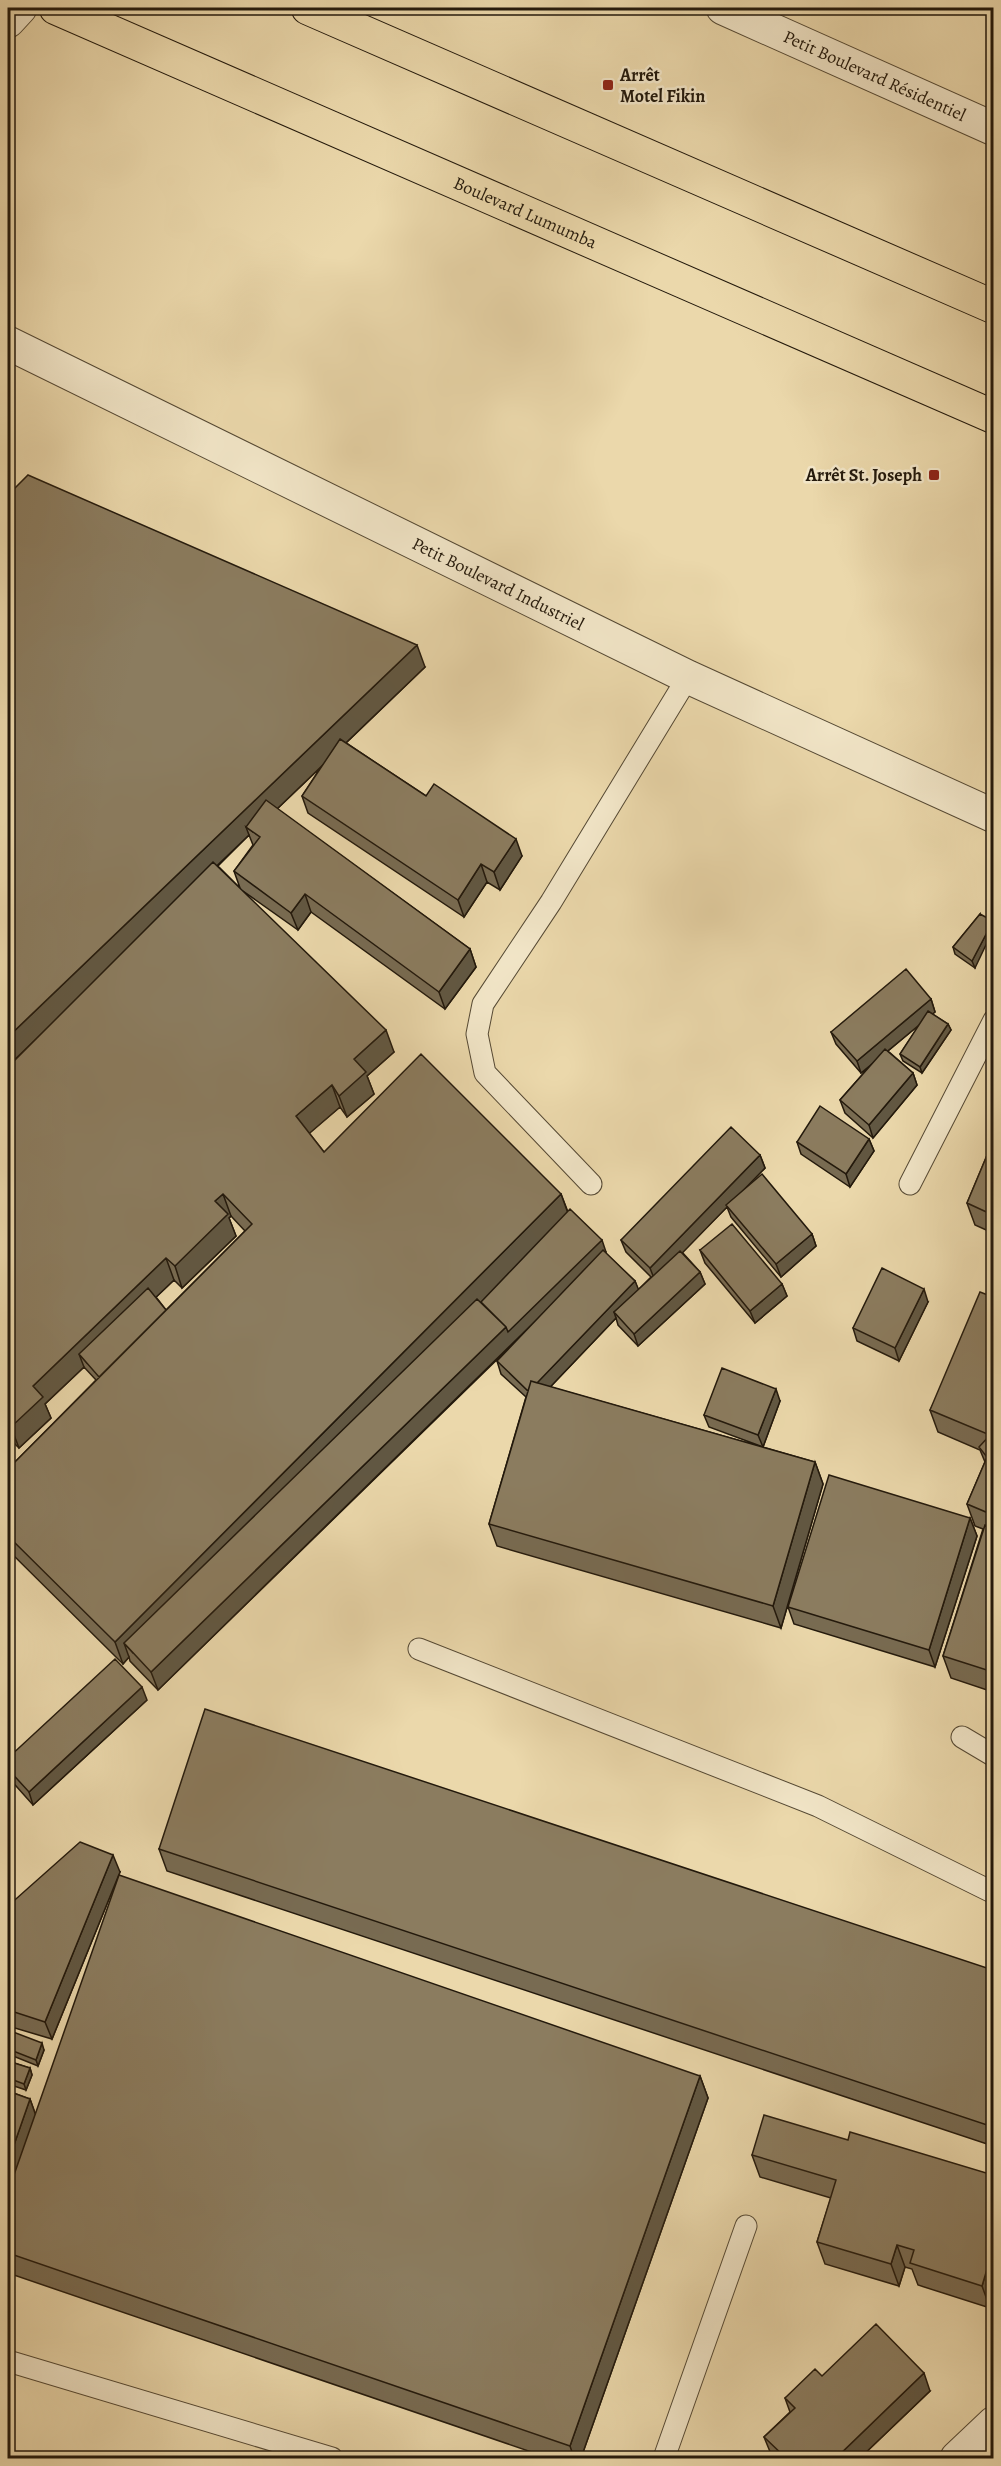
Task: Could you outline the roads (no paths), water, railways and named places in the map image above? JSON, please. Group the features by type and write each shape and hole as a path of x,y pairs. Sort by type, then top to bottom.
{"highway":[{"name":"Boulevard Lumumba","path":"56,8 993,417"},
{"path":"308,8 993,307"}],"street":[{"path":"8,21 20,8"},
{"name":"Petit Boulevard Résidentiel","path":"723,8 993,129"},
{"name":"Petit Boulevard Industriel","path":"8,343 688,677 993,816"}],"lane":[{"path":"591,1184 485,1073 477,1034 483,1004 551,902 688,677"},
{"path":"910,1184 993,1020"},
{"path":"419,1649 818,1806 993,1893"},
{"path":"962,1737 993,1756"},
{"path":"664,2458 746,2226"},
{"path":"8,2361 332,2458"}],"place":[{"name":"Arrêt Motel Fikin","path":"608,85"},
{"name":"Arrêt St. Joseph","path":"934,475"}]}
